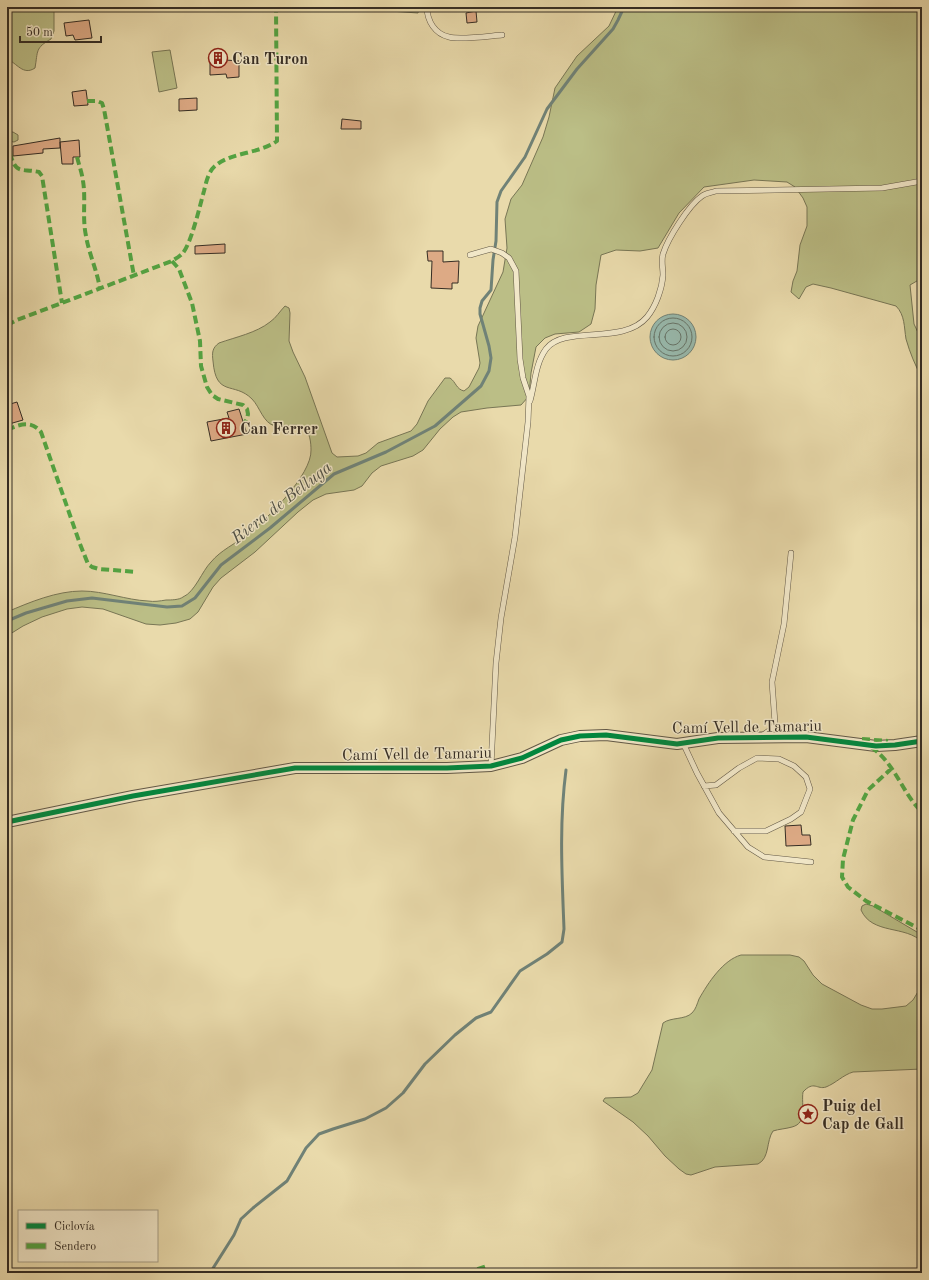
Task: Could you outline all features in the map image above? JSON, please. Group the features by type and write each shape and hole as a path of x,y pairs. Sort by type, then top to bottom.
{"street":[{"name":"Camí Vell de Tamariu","path":"7,822 133,796 295,768 447,768 491,766 522,758 561,740 580,736 606,735 677,744 718,738 806,737 876,746 922,741"}],"lane":[{"path":"427,7 427,15 431,26 449,37 502,35"},
{"path":"528,408 538,366 547,348 554,342 573,337 624,331 636,327 647,317 656,303 660,292 663,275 663,254 667,245 684,216 702,197 716,191 882,188 922,182"},
{"path":"470,255 491,249 509,258 516,271 520,359 528,396 528,422 515,537 501,618 496,664 491,766"},
{"path":"756,738 773,728 775,723 772,682 784,624 791,553"},
{"path":"684,743 704,786 719,813 748,847 764,857 811,862"},
{"path":"704,786 716,785 738,768 757,758 779,759 794,766 806,777 810,789 801,812 791,819 766,831 734,830"}],"green space":[{"path":"7,7 54,7 54,31 51,39 42,45 38,50 35,68 31,70 24,70 7,59"},
{"path":"372,7 419,7 418,13 376,10"},
{"path":"618,7 922,7 922,278 910,285 914,324 922,341 922,378 906,339 903,317 896,306 813,284 806,287 799,299 791,292 797,271 800,245 807,226 807,207 803,198 795,187 787,182 754,180 704,187 679,213 658,248 640,251 616,250 601,255 596,285 595,309 591,324 579,332 555,334 545,338 536,347 531,373 529,396 521,405 461,412 440,429 423,450 413,456 381,466 372,473 362,486 354,490 326,494 313,500 255,552 221,578 213,587 198,612 190,619 160,625 146,624 103,609 82,607 67,609 42,617 7,636 7,612 53,595 73,591 90,591 132,599 152,601 175,600 181,598 191,591 215,558 247,535 276,508 304,472 311,450 308,432 301,426 297,425 278,427 267,422 252,399 239,391 222,385 215,373 213,351 219,343 252,332 264,326 274,319 285,306 289,308 290,313 289,341 305,377 332,453 337,457 358,456 366,453 378,443 411,431 417,424 428,401 445,378 450,378 454,381 461,390 464,391 469,387 480,363 476,338 478,326 503,272 507,248 505,219 511,199 522,185 543,137 555,88 577,56 609,26"},
{"path":"170,50 177,88 159,92 152,52"},
{"path":"7,132 13,132 18,135 18,140 14,142 7,141"},
{"path":"866,904 873,906 922,935 922,942 907,933 881,927 873,923 866,918 861,910 862,906"},
{"path":"741,955 790,955 799,957 804,961 813,975 822,984 861,1005 872,1009 906,1006 913,1000 922,985 922,1069 853,1072 826,1087 823,1088 813,1086 807,1088 803,1092 803,1113 800,1122 792,1127 773,1131 769,1140 766,1154 762,1161 758,1164 715,1167 691,1175 686,1174 665,1156 648,1136 633,1122 603,1101 605,1098 631,1097 638,1093 652,1070 663,1023 686,1017 692,1013 711,979 728,962"}],"water":[{"path":"668,314 678,314 686,318 692,324 696,332 696,342 692,350 686,356 678,360 668,360 660,356 654,350 650,342 650,332 654,324 660,318"}],"building":[{"path":"476,11 477,22 467,23 466,13"},
{"path":"89,20 92,38 75,40 73,35 66,36 64,23"},
{"name":"Can Turon","path":"226,56 226,60 239,61 239,77 227,78 226,74 210,75 210,57"},
{"path":"86,90 88,105 74,106 72,92"},
{"path":"197,98 197,110 179,111 179,99"},
{"path":"342,119 361,121 361,129 341,129"},
{"path":"60,138 60,148 43,149 43,153 13,156 13,146"},
{"path":"79,140 80,157 73,157 73,164 62,164 60,142"},
{"path":"225,244 225,253 195,254 195,246"},
{"path":"427,251 443,251 443,262 459,261 458,283 452,283 452,289 431,288 432,261 428,261"},
{"path":"17,402 23,420 9,424 7,419 7,405"},
{"name":"Can Ferrer","path":"239,409 247,434 211,441 207,422 229,418 227,412"},
{"path":"801,825 802,835 810,835 811,845 786,846 785,826"}],"waterway":[{"name":"Riera de Belluga","path":"7,621 26,613 67,601 92,598 167,607 182,606 195,598 221,565 270,528 334,474 386,452 435,426 481,386 489,371 491,358 480,314 480,308 482,301 491,290 496,241 497,202 501,191 525,157 547,109 577,69 613,29 624,7"},
{"path":"210,1273 234,1235 241,1219 287,1181 306,1148 319,1134 365,1119 386,1108 403,1093 425,1064 455,1035 476,1018 491,1012 520,971 547,954 562,942 564,929 562,810 566,770"}],"marked path":[{"path":"7,325 172,261 182,254 192,234 209,174 213,168 229,158 262,148 277,141 276,7"},
{"path":"87,101 97,101 102,103 104,109 134,276"},
{"path":"10,153 14,165 17,168 39,172 42,176 62,303"},
{"path":"77,157 84,188 84,222 86,236 100,289"},
{"path":"172,261 179,269 192,303 200,341 201,366 207,387 212,395 218,399 243,405 247,409 248,414 245,422"},
{"path":"7,430 25,424 33,426 41,432 88,564 99,569 137,572"},
{"path":"862,739 888,741"},
{"path":"871,747 886,761 909,796 922,812"},
{"path":"892,768 868,790 853,820 843,859 842,877 848,887 866,901 922,930"},
{"path":"466,1273 487,1266"}],"cycle path":[{"path":"7,822 133,796 295,768 447,768 491,766 522,758 561,740 580,736 606,735 677,744 718,738 806,737 876,746 922,741"}],"place":[{"name":"Can Turon","path":"218,58"},
{"name":"Can Ferrer","path":"226,428"},
{"name":"Puig del Cap de Gall","path":"808,1114"}]}
